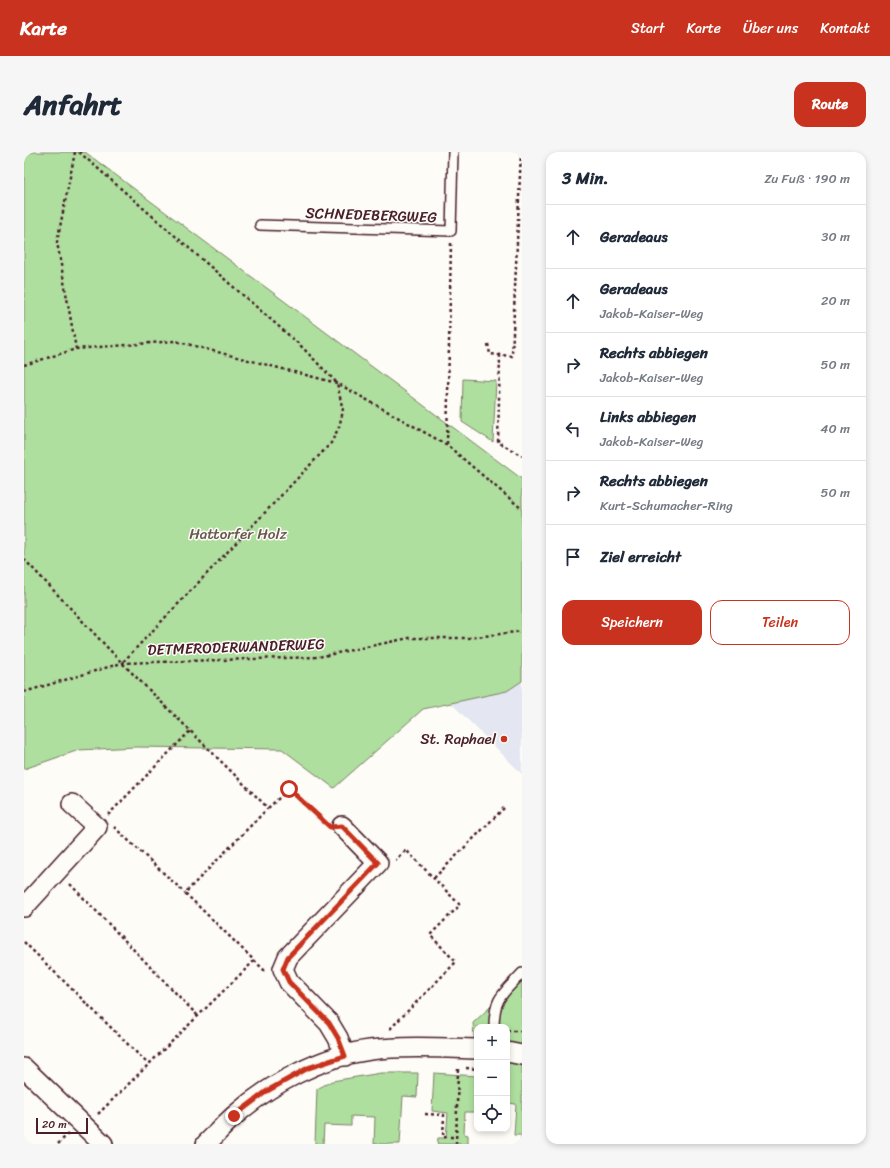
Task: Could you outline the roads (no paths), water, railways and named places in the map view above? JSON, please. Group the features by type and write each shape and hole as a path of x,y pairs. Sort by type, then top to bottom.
{"street":[{"path":"24,907 97,827 72,804"},
{"path":"342,826 378,863 288,957 283,969 289,982 329,1023 338,1038 345,1056"},
{"path":"510,1048 522,1046"},
{"path":"206,1144 234,1116 267,1091 308,1068 369,1050 400,1048 474,1049"},
{"path":"510,1053 522,1055"},
{"path":"24,1068 103,1144"}],"lane":[{"name":"SCHNEDEBERGWEG","path":"260,225 451,231 453,152"},
{"path":"494,1024 494,1014 498,998 522,973"}],"place":[{"name":"St. Raphael","path":"504,739"}],"park label":[{"name":"Hattorfer Holz","path":"238,534"}]}
